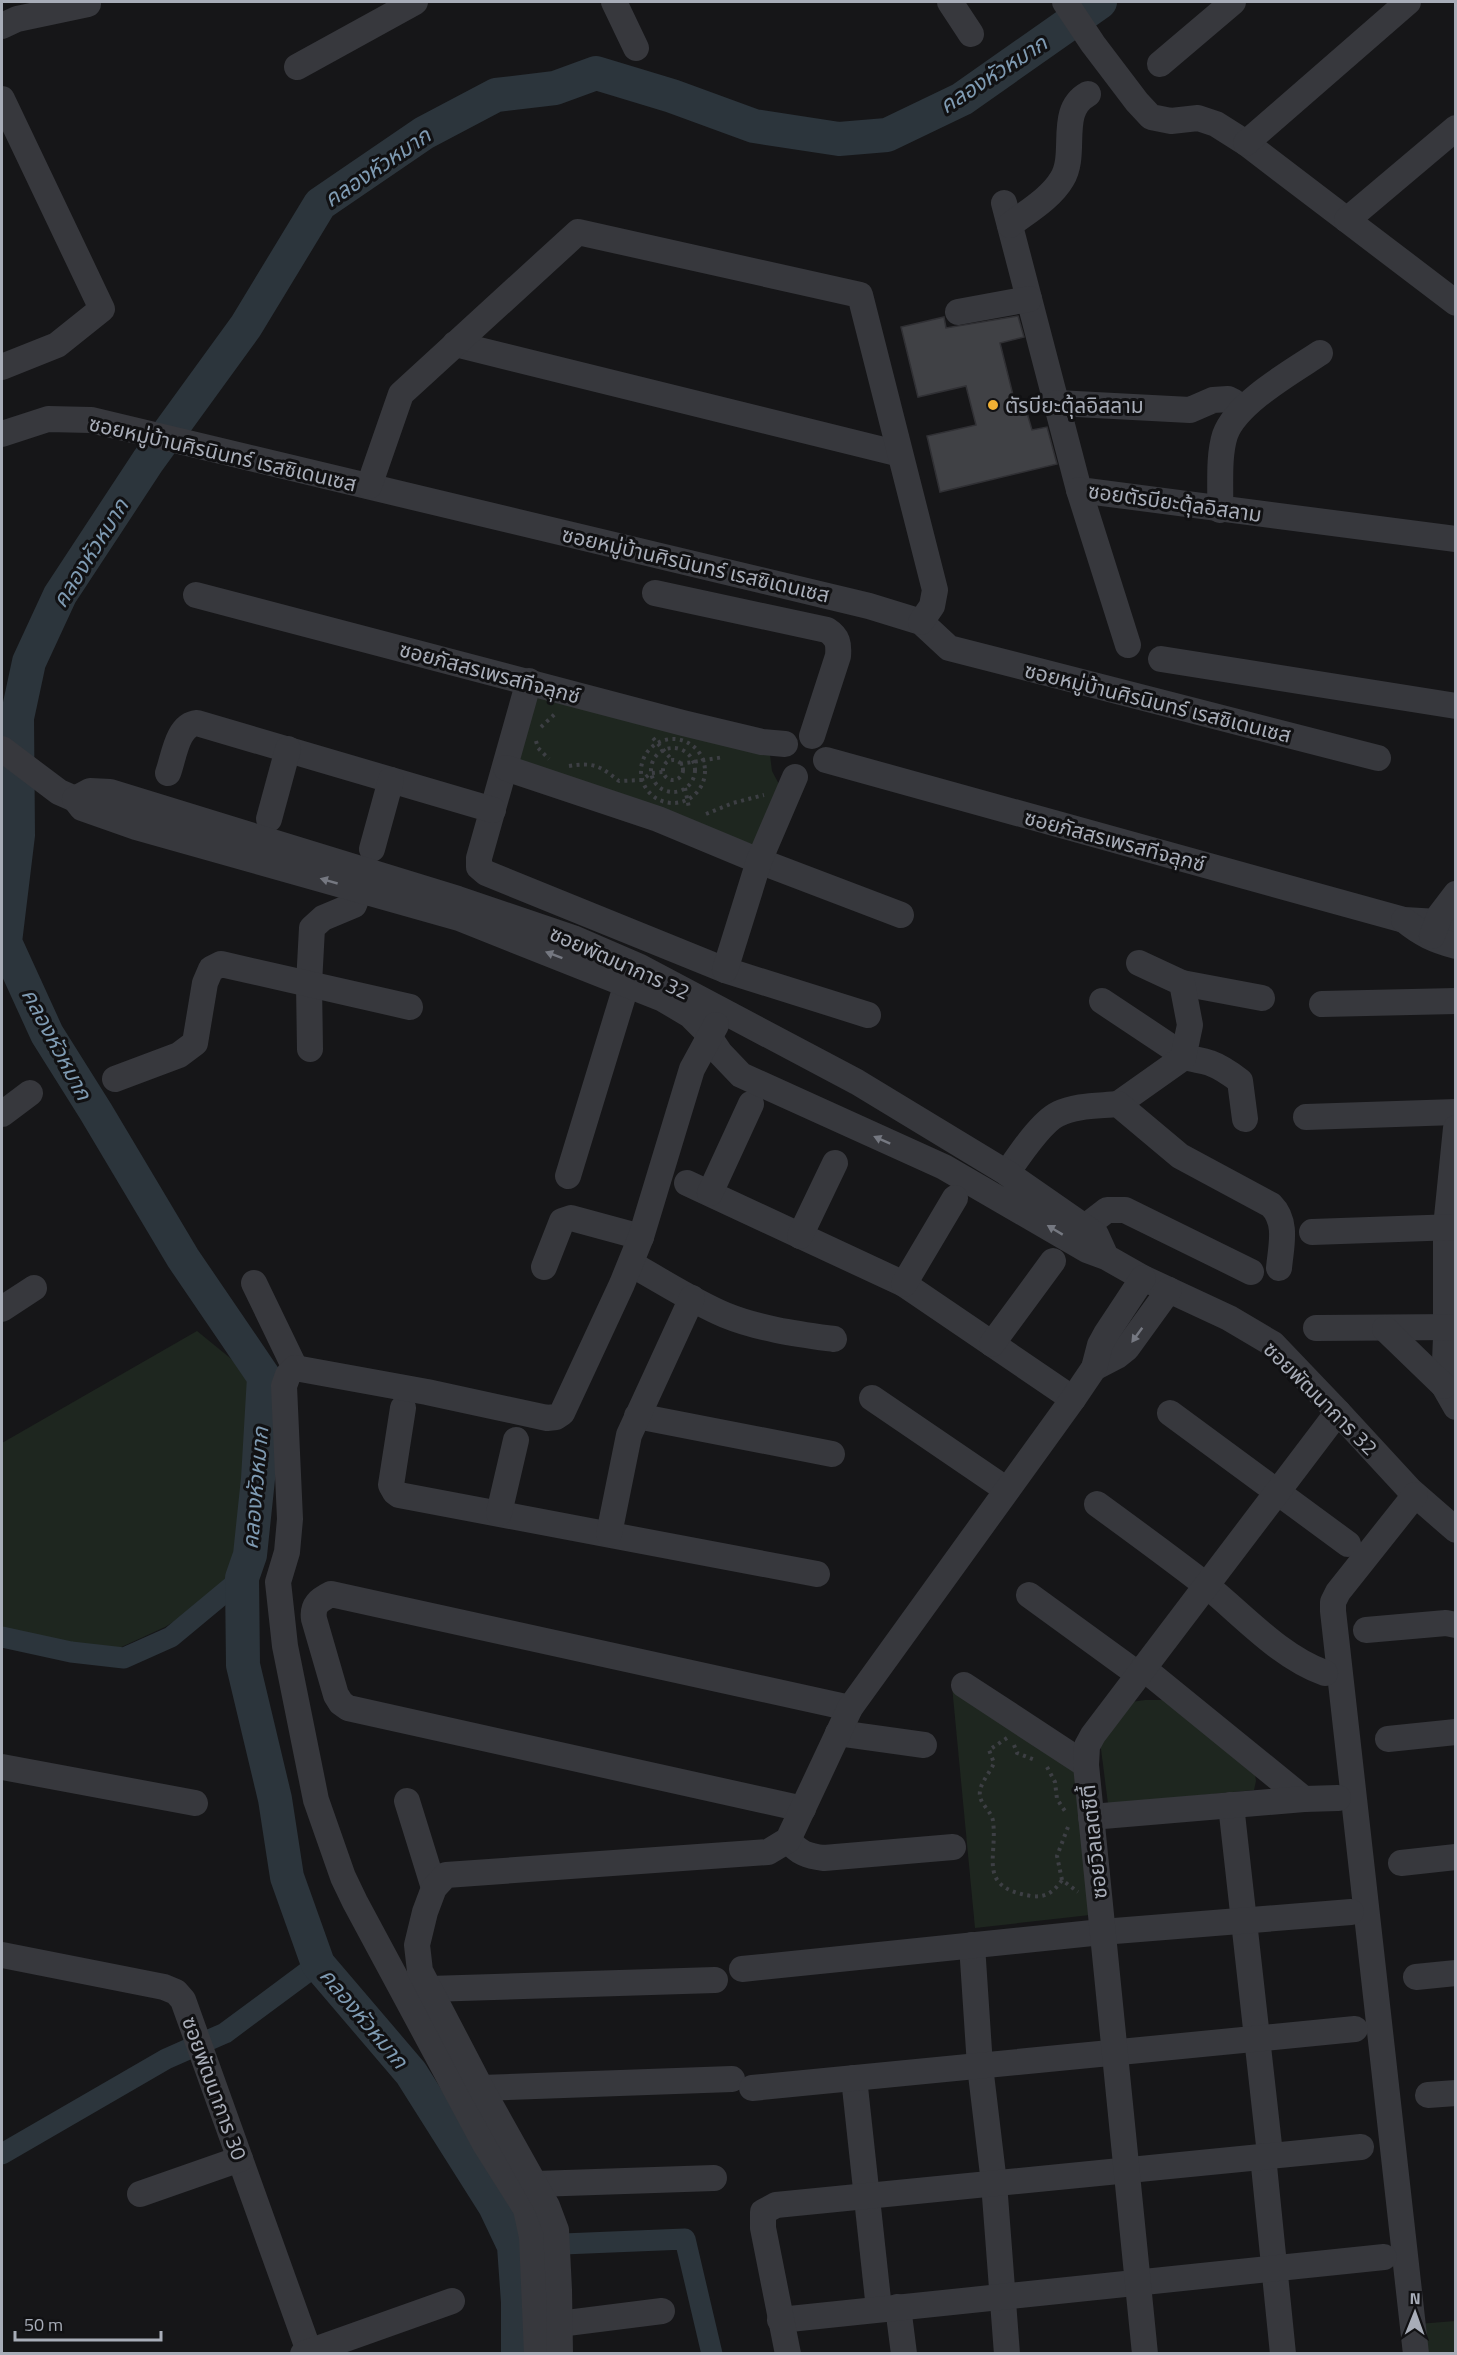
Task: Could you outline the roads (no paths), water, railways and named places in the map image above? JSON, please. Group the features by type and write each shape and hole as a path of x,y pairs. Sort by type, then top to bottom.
{"street":[{"path":"297,68 415,2"},
{"path":"614,2 636,48"},
{"path":"950,2 971,34"},
{"path":"1065,2 1093,44 1151,117 1171,120 1198,118 1216,124 1246,143 1453,297"},
{"path":"1160,64 1233,2"},
{"path":"1246,143 1408,2"},
{"path":"2,26 17,19 88,4"},
{"name":"ซอยตัรบียะตุ้ลอิสลาม","path":"1088,94 1074,107 1064,177 1046,198 1007,214 1079,490 1455,539"},
{"path":"2,99 102,309 57,345 2,368"},
{"path":"1347,220 1455,128"},
{"path":"369,486 401,394 578,232 860,295 935,590 932,606 921,622"},
{"path":"958,312 1029,299"},
{"path":"455,344 900,454"},
{"path":"1220,510 1226,434 1239,412 1272,384 1320,353"},
{"path":"1057,403 1190,410 1213,400 1228,399 1234,402 1239,412"},
{"name":"ซอยหมู่บ้านศิรนินทร์ เรสซิเดนเซส","path":"2,434 48,419 91,420 869,606 921,622 949,648 1378,758"},
{"path":"1079,490 1128,645"},
{"path":"655,593 827,630 835,635 838,644 838,656 812,736 823,746 824,767 815,776 791,786 759,861 725,970"},
{"name":"ซอยภัสสรเพรสทีจลุกซ์","path":"196,595 762,742 785,744 797,736 812,736"},
{"path":"1161,658 1455,705"},
{"path":"529,681 479,858 479,867 486,873 725,970 868,1015"},
{"path":"168,773 183,730 190,724 208,725 493,810"},
{"path":"785,744 781,756 791,786"},
{"name":"ซอยพัฒนาการ 32","path":"2,749 82,808 136,827 459,918 663,999 690,1015 741,1075 944,1167 1087,1250 1106,1257 1143,1278 1228,1317 1273,1344 1415,1494 1455,1530"},
{"path":"269,819 288,749"},
{"name":"ซอยภัสสรเพรสทีจลุกซ์","path":"825,760 1441,930 1455,946"},
{"path":"506,768 658,819 759,861 901,915"},
{"path":"372,849 391,780"},
{"name":"ซอยพัฒนาการ 32","path":"67,795 90,791 110,792 458,898 573,938 640,967 857,1082 1007,1173 1096,1235 1106,1257"},
{"path":"310,1048 309,984 312,928 323,918 354,905 360,890"},
{"path":"1441,930 1440,915 1455,894"},
{"path":"1138,963 1182,983 1262,999"},
{"path":"115,1079 179,1055 195,1043 205,983 211,969 221,964 410,1007"},
{"path":"568,1176 627,983"},
{"path":"1007,1173 1026,1145 1057,1114 1075,1108 1118,1104 1183,1058 1190,1025 1182,983"},
{"path":"1102,1001 1183,1058 1209,1063 1231,1074 1240,1082 1245,1119"},
{"path":"1322,1004 1455,1001"},
{"path":"295,1368 426,1392 547,1418 556,1417 562,1413 631,1264 692,1069 723,1011"},
{"path":"2,1114 30,1093"},
{"path":"751,1104 698,1188 904,1284 1073,1399"},
{"path":"1118,1104 1180,1156 1271,1205 1280,1214 1282,1226 1279,1268"},
{"path":"1306,1117 1455,1112"},
{"path":"1450,1396 1451,1227 1455,1128"},
{"path":"800,1236 835,1163"},
{"path":"904,1284 955,1198"},
{"path":"1085,1227 1107,1210 1125,1210 1251,1272"},
{"path":"544,1267 562,1221 571,1218 641,1237"},
{"path":"1311,1232 1451,1227"},
{"path":"992,1344 1053,1261"},
{"path":"631,1264 692,1298 740,1320 794,1333 834,1338"},
{"path":"560,2354 556,2230 537,2184 481,2088 420,1971 417,1945 434,1888 446,1875 768,1852 788,1840 850,1708 1073,1399 1094,1368 1100,1345 1106,1334 1143,1278"},
{"path":"254,1283 295,1368"},
{"path":"2,1310 34,1288"},
{"path":"1094,1368 1127,1348 1169,1290"},
{"path":"609,1534 626,1445 637,1416 692,1298"},
{"path":"1316,1328 1451,1327"},
{"path":"1385,1329 1450,1396"},
{"path":"295,1368 288,1375 284,1386 291,1520 287,1552 278,1582 289,1672 316,1800 355,1902 484,2144 526,2209 532,2237 537,2354"},
{"path":"872,1398 1007,1490"},
{"path":"403,1408 391,1485 399,1495 817,1574"},
{"name":"ซอยวิลเลตซิตี้","path":"1145,2354 1086,1765 1087,1746 1141,1671 1338,1412"},
{"path":"1170,1413 1348,1544"},
{"path":"637,1416 832,1454"},
{"path":"499,1513 516,1440"},
{"path":"1415,1494 1338,1592 1333,1602 1333,1611 1416,2354"},
{"path":"1097,1504 1206,1586 1288,1654 1308,1667 1325,1673"},
{"path":"802,1809 348,1708 336,1695 314,1619 315,1604 331,1594 850,1708"},
{"path":"1029,1595 1141,1671 1304,1799"},
{"path":"1366,1630 1446,1623 1455,1625"},
{"path":"964,1685 1086,1765"},
{"path":"1388,1739 1455,1732"},
{"path":"838,1733 924,1745"},
{"path":"2,1767 195,1803"},
{"path":"1091,1817 1338,1798"},
{"path":"408,1801 434,1888"},
{"path":"1231,1805 1258,2038 1283,2354"},
{"path":"788,1840 798,1851 808,1856 824,1858 953,1847"},
{"path":"1401,1863 1455,1857"},
{"path":"742,1969 972,1946 1102,1923 1245,1921 1351,1912"},
{"path":"972,1946 980,2066 994,2183 1007,2354"},
{"name":"ซอยพัฒนาการ 30","path":"2,1955 164,1986 176,1992 183,2000 307,2352"},
{"path":"1416,1977 1455,1973"},
{"path":"429,1989 715,1980"},
{"path":"481,2088 742,2084 854,2078 1355,2029"},
{"path":"854,2078 867,2196 888,2308 904,2354"},
{"path":"1428,2096 1455,2093"},
{"path":"788,2354 763,2228 763,2212 777,2205 1361,2146"},
{"path":"140,2194 240,2159"},
{"path":"537,2184 714,2178"},
{"path":"780,2320 1384,2257"},
{"path":"307,2352 452,2301"},
{"path":"560,2324 662,2311"}],"waterway":[{"name":"คลองหัวหมาก","path":"518,2354 518,2302 514,2246 495,2206 411,2073 318,1964 287,1877 275,1799 243,1665 242,1578 250,1555 258,1479 264,1377 183,1258 47,1034 5,942 18,835 17,718 29,662 60,595 148,461 246,326 320,204 424,133 496,95 555,88 596,73 672,96 754,126 839,139 887,135 962,99 1100,2"},
{"path":"2,1637 71,1652 124,1658 171,1637 242,1578"},
{"path":"2,2154 166,2059 225,2033 318,1964"},
{"path":"514,2246 685,2239 712,2354"}],"place":[{"name":"ตัรบียะตุ้ลอิสลาม","path":"993,405"}]}
